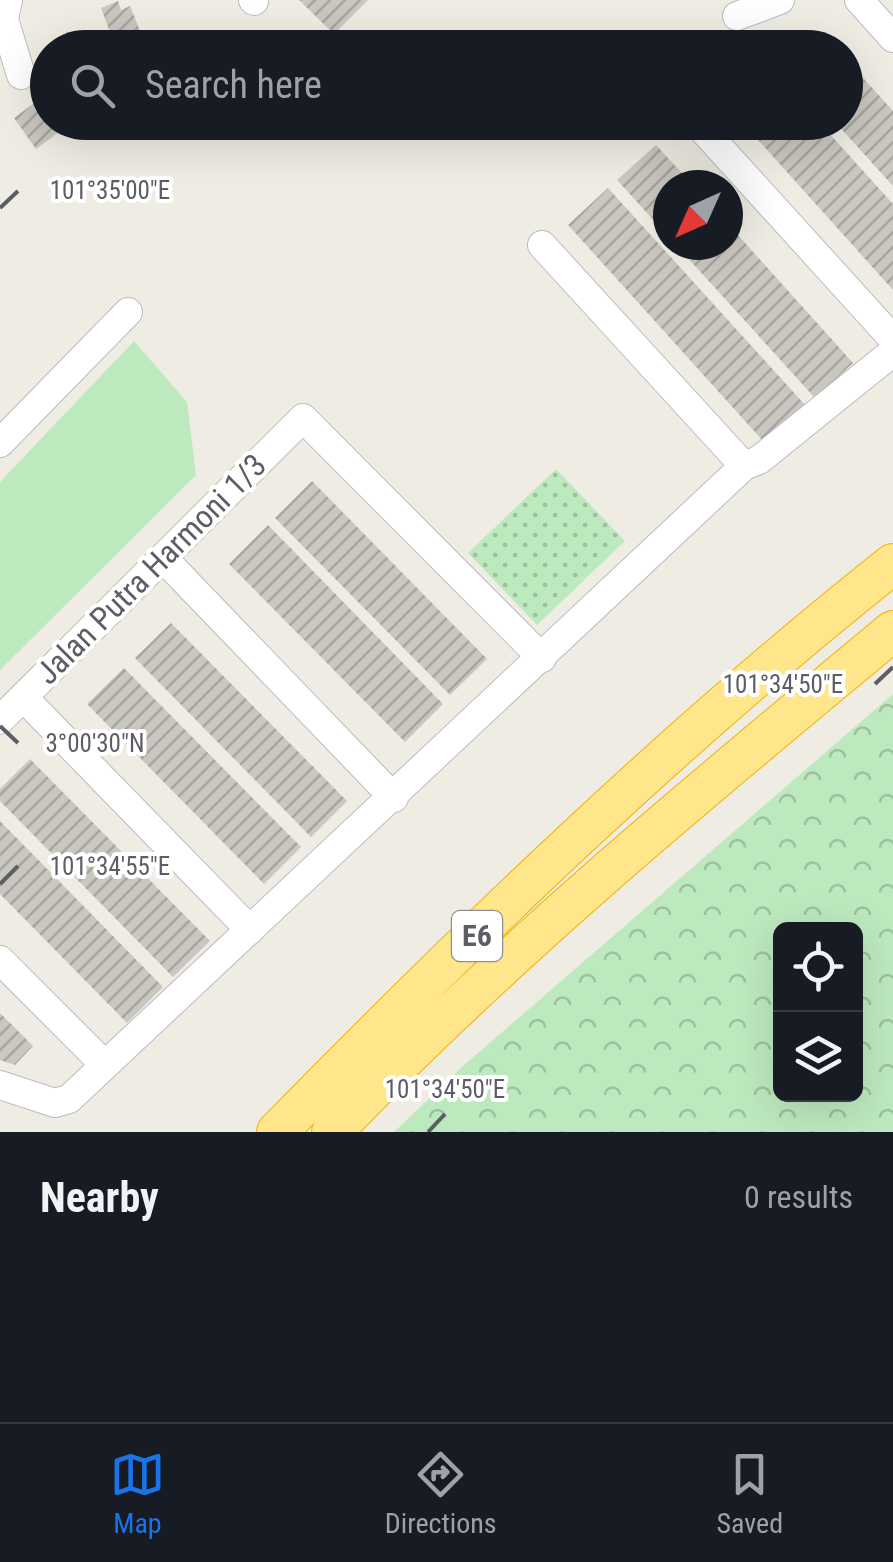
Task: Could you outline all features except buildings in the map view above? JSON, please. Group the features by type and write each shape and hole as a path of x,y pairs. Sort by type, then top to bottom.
{"highway":[{"name":"E6","path":"277,1132 528,886 682,744 811,629 893,564"},
{"name":"E6","path":"332,1132 392,1070 548,924 893,631"}],"street":[{"path":"8,0 4,19 22,75"},
{"path":"737,16 780,0"},
{"path":"858,0 893,38"},
{"path":"712,140 893,339"},
{"path":"542,245 744,466"},
{"path":"0,443 128,312"},
{"path":"0,1085 55,1103 70,1099 744,466 759,460 893,352"},
{"name":"Jalan Putra Harmoni 1/3","path":"0,720 303,418 542,658"},
{"path":"163,558 394,798"},
{"path":"22,697 250,930"},
{"path":"0,960 105,1065"}],"green space":[{"path":"134,341 187,402 196,475 0,670 0,482"},
{"path":"556,469 625,541 537,625 468,553"},
{"path":"893,694 893,1132 394,1132 463,1066"}]}
